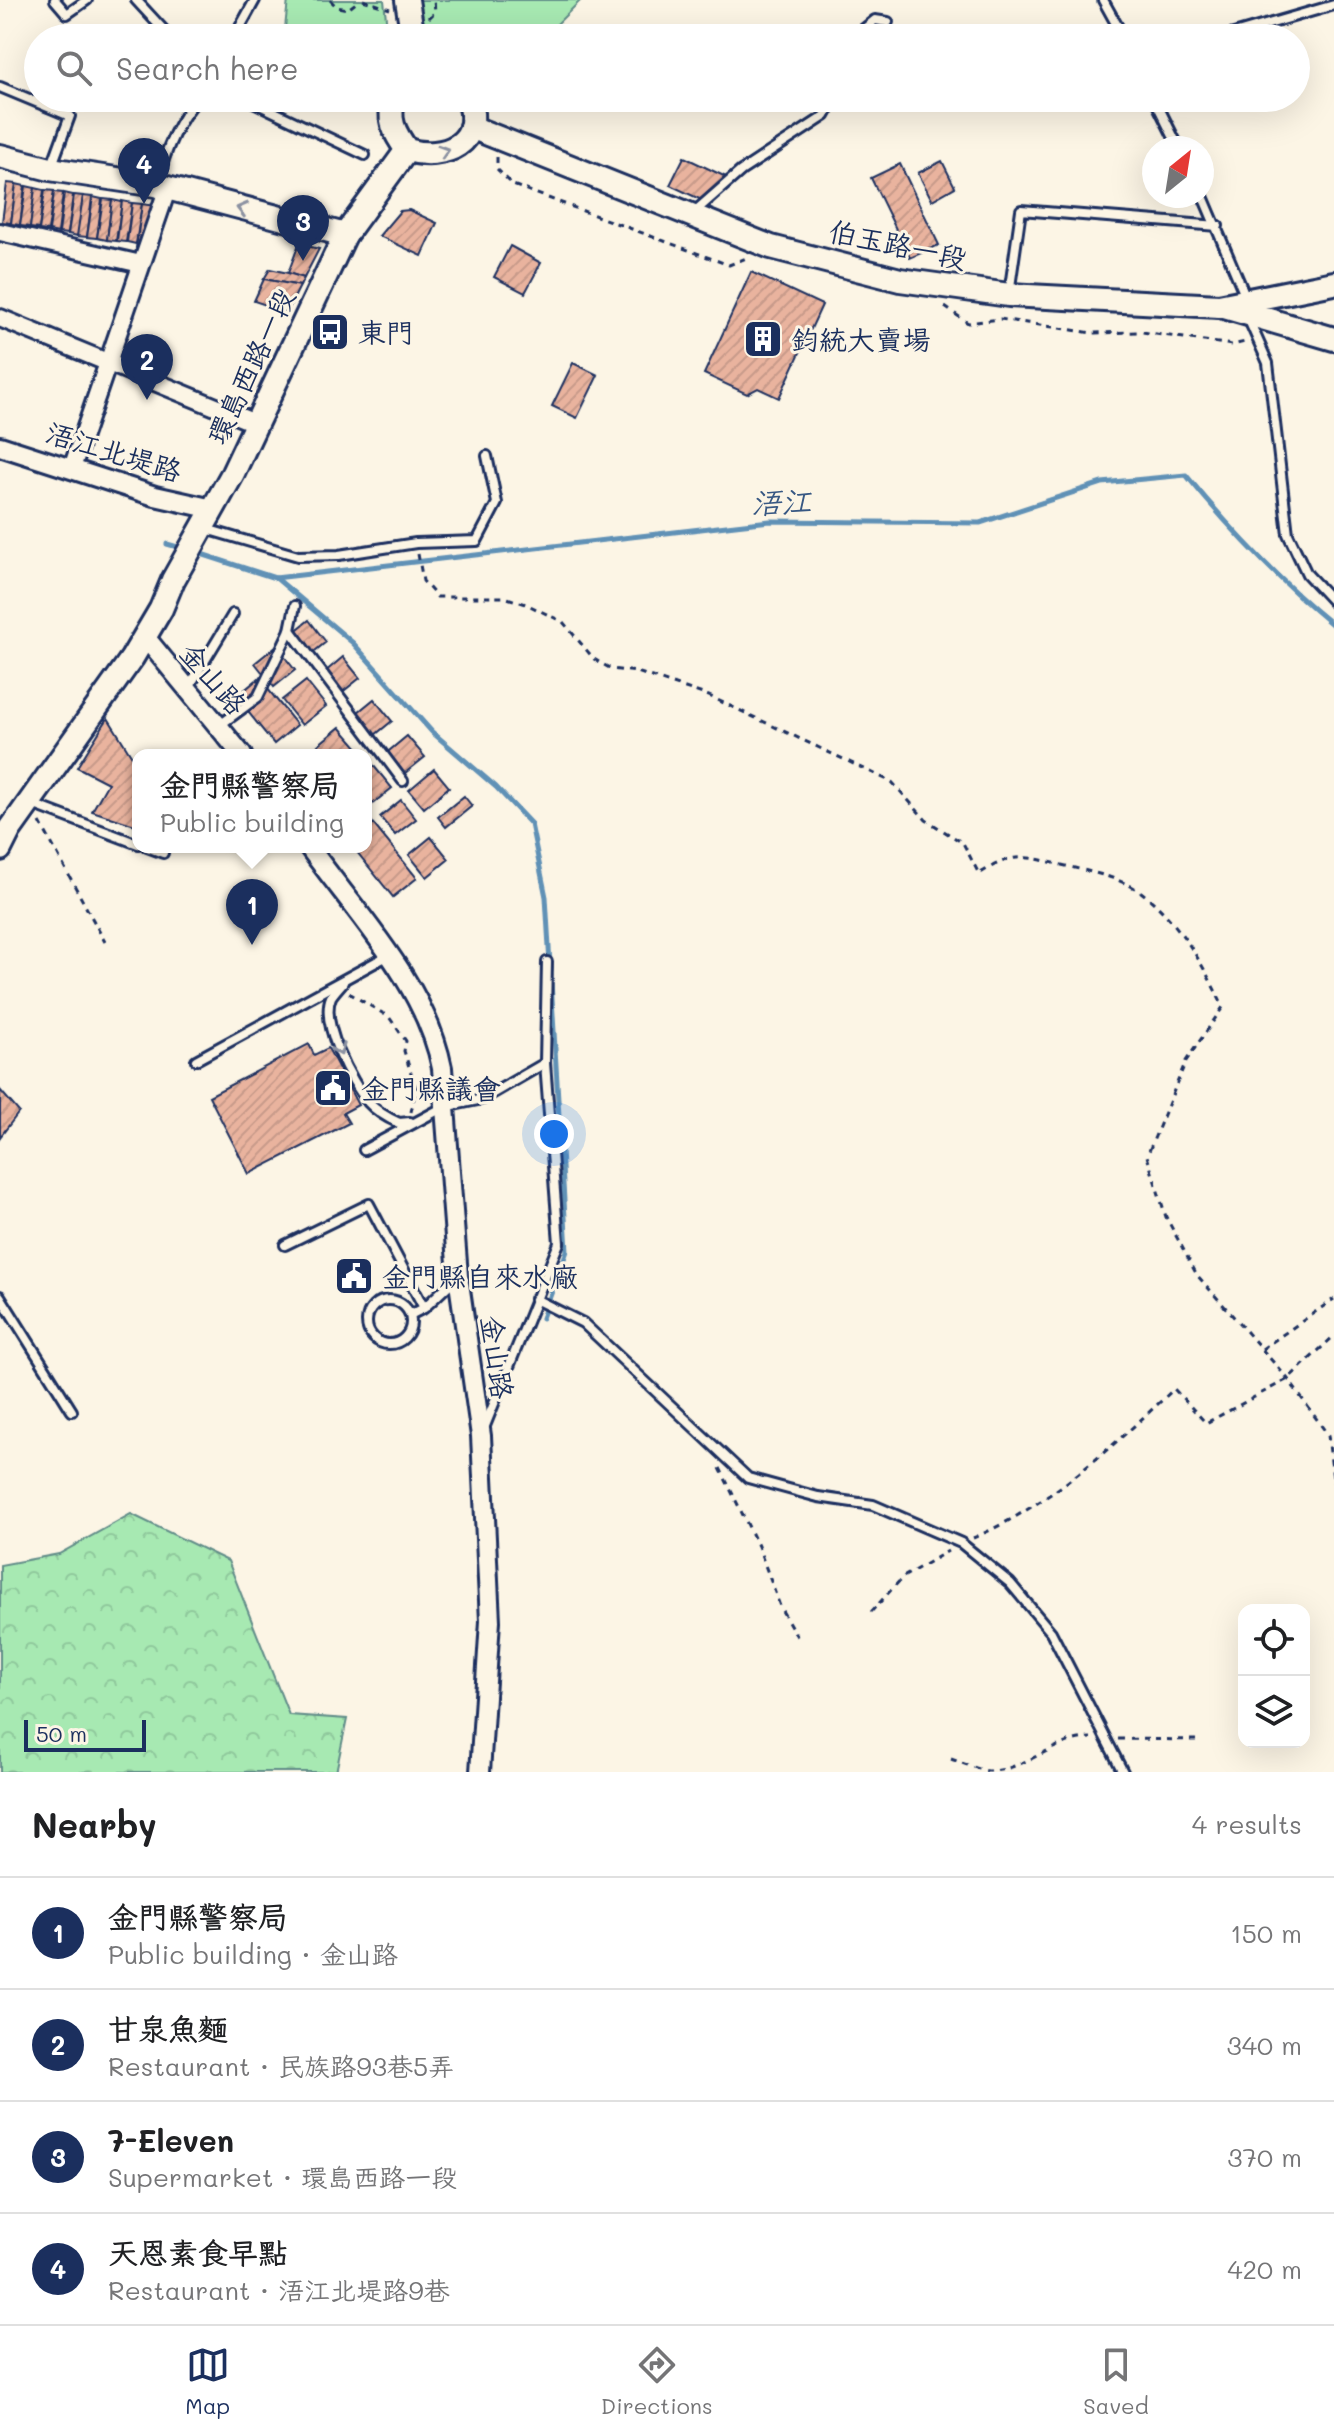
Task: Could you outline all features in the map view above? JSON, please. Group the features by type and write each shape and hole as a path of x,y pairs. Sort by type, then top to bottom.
{"main road":[{"path":"407,0 416,24"},
{"path":"392,112 394,130 407,150 423,154 447,153 457,147 471,127 469,112"},
{"name":"伯玉路一段","path":"471,127 757,242 942,288 1009,295 1247,307 1334,339"},
{"name":"環島西路一段","path":"145,637 257,424 345,235 407,150"},
{"path":"0,156 50,169 162,187 345,235"},
{"path":"1247,307 1334,283"},
{"path":"3,835 31,804 145,637"}],"street":[{"path":"72,468 141,264 162,187"},
{"path":"0,232 141,264"},
{"path":"0,318 257,424"},
{"name":"浯江北堤路","path":"0,446 155,496 207,519"},
{"name":"金山路","path":"145,637 238,749"},
{"name":"金山路","path":"313,853 387,956 435,1034 458,1276 481,1436 490,1621 480,1772"}],"lane":[{"path":"55,0 67,14 87,0"},
{"path":"136,0 158,24"},
{"path":"242,24 255,0"},
{"path":"1103,0 1116,24"},
{"path":"1268,24 1334,5"},
{"path":"871,24 875,20 888,22"},
{"path":"0,87 24,97"},
{"path":"50,169 70,116 60,112"},
{"path":"162,187 162,162 186,112"},
{"path":"274,112 365,155"},
{"path":"692,214 741,171 827,112"},
{"path":"1161,112 1173,136"},
{"path":"1209,208 1268,363 1288,534 1307,574 1334,603"},
{"path":"1009,295 1021,210 1218,226"},
{"path":"207,519 298,556 477,541 497,503 487,456"},
{"path":"220,725 258,697 290,630 295,606"},
{"path":"188,688 233,614"},
{"path":"290,630 403,781"},
{"path":"31,804 132,842"},
{"path":"196,1060 387,956"},
{"path":"481,1436 559,1243 545,1063 547,962"},
{"path":"343,982 330,998 332,1027 356,1086 370,1104 389,1118 399,1123 416,1121"},
{"path":"364,1150 444,1107 483,1099 545,1063"},
{"path":"285,1245 369,1204 424,1308"},
{"path":"410,1315 424,1308 458,1276"},
{"path":"0,1296 72,1411"},
{"path":"535,1299 583,1323 748,1478 818,1497 873,1505 961,1543 1010,1583 1051,1632 1123,1772"},
{"path":"382,1301 395,1301 410,1315 406,1336 393,1343 379,1341 369,1330 371,1310 382,1301"}],"path":[{"path":"330,0 342,9 353,7 362,0 385,7"},
{"path":"425,24 435,12 434,0"},
{"path":"497,138 497,169 513,185 570,208 593,213 635,232 655,235 729,265 745,259 757,242"},
{"path":"942,288 944,306 968,323 1000,319 1092,333 1142,332 1232,345 1248,341 1247,307"},
{"path":"417,550 423,581 437,597 504,597 526,604 563,622 594,659 611,669 637,672 709,696 892,782 926,820 963,843 979,874 1007,857 1042,860 1109,877 1140,892 1168,918 1206,968 1223,1007 1186,1061 1147,1156 1166,1217 1197,1275 1288,1379 1328,1435 1334,1488"},
{"path":"31,804 105,942"},
{"path":"343,982 367,1006 389,1017 406,1041 404,1051 416,1089 410,1111 416,1121"},
{"path":"1262,1349 1334,1299"},
{"path":"871,1612 903,1577 1031,1506 1119,1441 1174,1389 1206,1423 1288,1379 1334,1336"},
{"path":"713,1446 724,1479 758,1546 781,1609 799,1640"},
{"path":"951,1759 988,1771 1003,1770 1069,1742 1105,1738 1199,1740"}],"green space":[{"path":"288,0 384,0 387,24 285,24"},
{"path":"414,0 581,0 557,24 418,24"},
{"path":"131,1514 228,1561 289,1715 347,1719 336,1772 0,1772 0,1565 59,1554"}],"building":[{"path":"684,157 726,177 712,205 670,185"},
{"path":"942,161 955,187 932,200 918,173"},
{"path":"900,164 939,245 910,258 871,178"},
{"path":"7,183 16,184 11,223 2,222"},
{"path":"16,184 25,186 20,225 11,224"},
{"path":"26,186 35,188 30,227 20,226"},
{"path":"35,188 44,190 39,229 30,228"},
{"path":"45,190 54,191 48,231 39,230"},
{"path":"54,192 63,193 58,233 49,231"},
{"path":"64,193 73,195 68,234 59,233"},
{"path":"74,195 83,196 78,236 68,234"},
{"path":"83,196 92,197 87,237 77,236"},
{"path":"93,197 102,199 97,238 87,237"},
{"path":"103,199 112,200 107,240 97,238"},
{"path":"112,200 122,202 116,241 107,240"},
{"path":"122,201 132,203 126,242 117,241"},
{"path":"132,203 142,204 136,244 127,242"},
{"path":"142,204 155,206 150,250 136,248"},
{"path":"409,210 437,223 422,256 379,236 400,211"},
{"path":"299,244 319,249 304,278 288,273"},
{"path":"510,246 541,263 525,293 494,277"},
{"path":"270,269 304,278 300,286 264,279"},
{"name":"鈞統大賣場","path":"751,272 822,305 779,398 758,388 747,394 704,374"},
{"path":"264,279 300,286 287,312 254,301"},
{"path":"573,363 598,375 577,418 552,406"},
{"path":"309,620 326,642 305,659 288,637"},
{"path":"276,646 295,670 274,687 255,663"},
{"path":"343,657 360,678 336,697 319,677"},
{"path":"259,678 297,725 274,744 236,697"},
{"path":"306,681 326,706 302,725 282,700"},
{"path":"374,699 392,721 370,739 352,717"},
{"path":"108,718 132,756 132,824 92,811 108,783 77,767"},
{"path":"340,727 359,749 321,749 318,745"},
{"path":"407,736 425,757 400,777 383,756"},
{"path":"372,766 392,788 372,804"},
{"path":"434,769 449,787 424,808 409,790"},
{"path":"464,796 472,806 446,827 438,817"},
{"path":"401,800 416,819 395,835 380,817"},
{"path":"372,822 417,878 393,897 358,853 372,853"},
{"path":"431,837 449,859 427,877 409,855"},
{"name":"金門縣議會","path":"309,1044 314,1055 328,1048 358,1105 343,1113 349,1123 249,1174 209,1096"},
{"path":"0,1090 19,1112 0,1137"}],"waterway":[{"name":"浯江","path":"195,552 275,578 770,521 980,523 1102,483 1186,475 1256,554 1334,626"},
{"name":"浯江","path":"167,544 185,549"},
{"path":"276,578 353,643 432,732 496,787 531,824 546,897 567,1251 542,1318"}],"place":[{"name":"天恩素食早點","path":"144,204"},
{"name":"7-Eleven","path":"303,261"},
{"name":"東門","path":"330,332"},
{"name":"鈞統大賣場","path":"763,339"},
{"name":"甘泉魚麵","path":"147,400"},
{"name":"金門縣警察局","path":"252,945"},
{"name":"金門縣議會","path":"333,1088"},
{"name":"金門縣自來水廠","path":"354,1276"}]}
